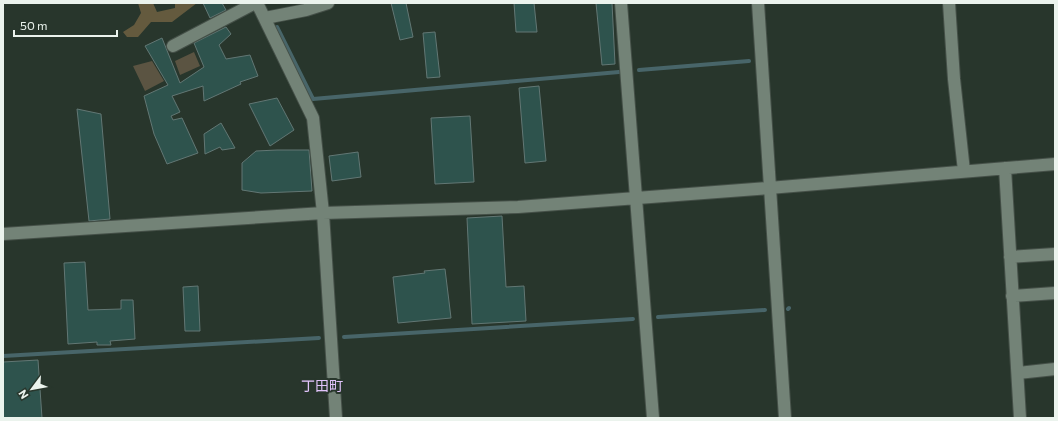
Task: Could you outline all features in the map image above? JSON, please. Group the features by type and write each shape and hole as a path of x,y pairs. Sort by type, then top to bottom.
{"street":[{"path":"173,46 256,3 265,18 313,118 323,213 336,418"},
{"path":"265,18 306,10 328,3"},
{"path":"621,3 653,418"},
{"path":"758,3 785,418"},
{"path":"949,3 954,78 964,171"},
{"path":"3,234 323,213 518,207 1055,164"},
{"path":"1004,168 1020,418"},
{"path":"1010,257 1055,254"},
{"path":"1012,296 1055,293"},
{"path":"1018,373 1055,369"}],"shaded area":[{"path":"138,3 153,3 157,12 175,8 175,3 197,3 172,22 151,22 138,37 127,37 123,32 134,25 141,13"},
{"path":"194,52 200,66 180,75 175,61"},
{"path":"152,61 164,81 145,91 133,66"}],"building":[{"path":"203,3 222,3 226,10 210,18"},
{"path":"391,3 406,3 413,37 400,40"},
{"path":"514,3 534,3 537,32 516,32"},
{"path":"596,3 612,3 615,64 602,65"},
{"path":"226,27 231,34 219,45 226,59 250,55 258,76 240,82 241,84 204,101 203,86 172,96 180,112 171,116 173,120 182,118 198,153 167,164 154,134 144,96 168,85 145,46 162,38 180,83 204,67 194,43"},
{"path":"435,32 440,77 427,78 423,33"},
{"path":"539,86 546,161 525,163 519,88"},
{"path":"277,98 294,130 270,146 249,104"},
{"path":"77,109 101,114 110,219 89,221"},
{"path":"470,116 474,182 435,184 431,118"},
{"path":"221,123 235,148 222,150 220,147 205,154 204,134"},
{"path":"309,150 312,191 261,193 242,190 242,163 256,151"},
{"path":"358,152 361,177 332,181 329,156"},
{"path":"502,216 506,287 524,286 526,321 472,324 467,218"},
{"path":"85,262 88,310 121,309 121,300 133,300 135,339 110,341 111,345 97,345 97,342 68,344 64,263"},
{"path":"445,269 451,318 398,323 393,277 425,273 424,271"},
{"path":"198,286 200,331 185,331 183,287"},
{"path":"38,360 42,418 3,418 3,362"}],"waterway":[{"path":"277,27 313,99 619,72"},
{"path":"639,70 749,61"},
{"path":"658,317 765,310"},
{"path":"344,337 633,319"},
{"path":"3,356 319,338"}],"district":[{"name":"丁田町","path":"322,385"}]}
